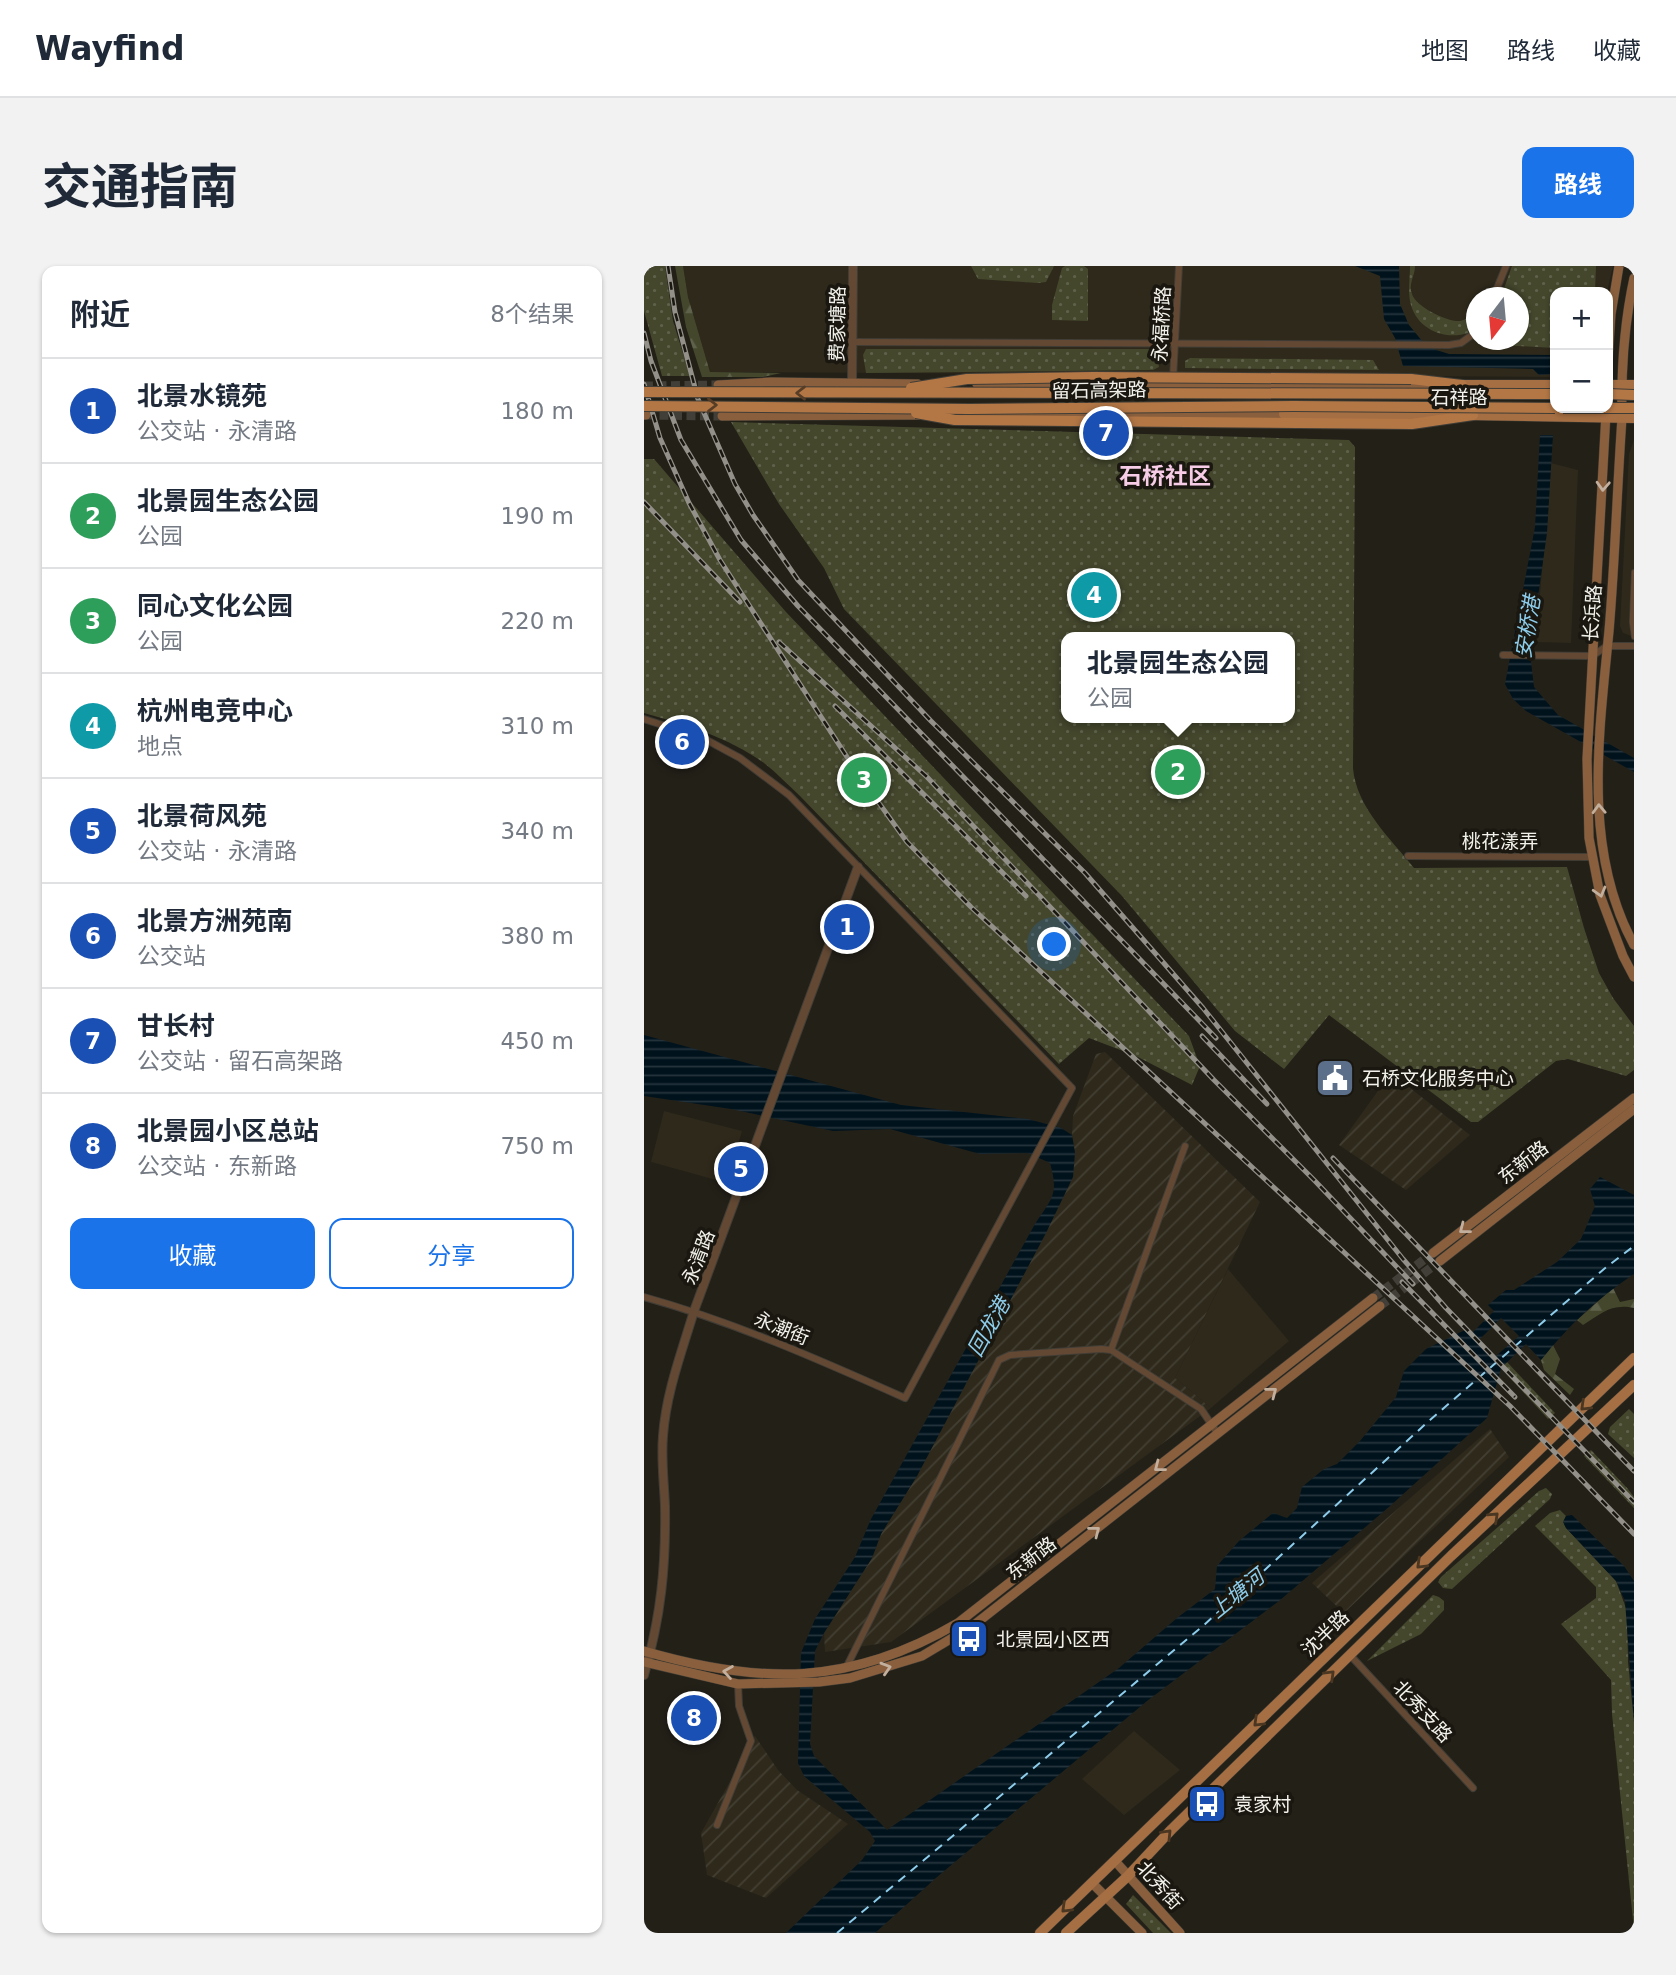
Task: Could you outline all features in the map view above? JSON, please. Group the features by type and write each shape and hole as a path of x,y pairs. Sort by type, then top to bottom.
{"highway":[{"path":"880,392 967,379 1411,379 1462,385"},
{"name":"留石高架路","path":"644,392 1550,394"},
{"path":"1613,394 1634,395"},
{"name":"留石高架路","path":"645,412 1293,406 1550,408"},
{"path":"882,408 955,420 1412,424 1473,415"},
{"path":"1613,408 1634,408"}],"main road":[{"path":"1609,350 1611,313 1619,266"},
{"name":"长浜路","path":"1634,278 1628,306 1622,385 1599,775 1600,833 1607,872 1616,904 1634,945"},
{"path":"718,385 771,382 1462,385"},
{"path":"1613,384 1634,385"},
{"name":"石祥路","path":"1462,385 1550,385"},
{"name":"长浜路","path":"1606,413 1586,776 1588,838 1600,895 1623,956 1634,977"},
{"name":"石祥路","path":"1284,414 1606,413 1622,418 1634,418"},
{"path":"722,416 1284,414"},
{"name":"东新路","path":"1634,1098 1436,1257 1634,1109"},
{"name":"东新路","path":"818,1677 903,1652 958,1623 1373,1298"},
{"name":"东新路","path":"647,1657 738,1684 818,1677 850,1678 922,1656 974,1625 1380,1306"},
{"name":"沈半路","path":"1040,1933 1634,1358"},
{"name":"沈半路","path":"1066,1933 1451,1556 1634,1385"},
{"name":"东新路","path":"647,1657 739,1673 795,1679"},
{"name":"北秀街","path":"1115,1861 1180,1933"},
{"path":"1092,1883 1142,1933"}],"street":[{"name":"费家塘路","path":"852,383 853,266"},
{"name":"永福桥路","path":"1173,384 1180,266"},
{"path":"1497,287 1506,266"},
{"path":"853,342 1449,345 1466,339"},
{"path":"1634,572 1634,637"},
{"path":"1503,655 1592,656 1607,646 1634,646"},
{"path":"644,719 703,738 740,758 789,795 858,867"},
{"name":"桃花漾弄","path":"1408,856 1592,857"},
{"name":"永清路","path":"644,1675 647,1657 657,1632 663,1592 663,1435 673,1381 694,1311 858,867"},
{"name":"永潮街","path":"644,1297 694,1311 754,1333 905,1398 1072,1088 858,867"},
{"path":"1111,1350 1185,1146"},
{"path":"846,1668 999,1360 1010,1355 1111,1350 1201,1409 1218,1434"},
{"name":"北秀支路","path":"1350,1655 1473,1788"},
{"path":"717,1825 751,1741 739,1706 738,1684"}],"shaded area":[{"path":"683,266 1613,266 1608,287 1550,287 1550,377 710,372 688,297"},
{"path":"1634,440 1634,637 1623,633 1620,626 1629,454"},
{"path":"1551,463 1578,470 1571,643 1536,642"},
{"path":"1105,1052 1260,1202 1175,1378 1211,1408 891,1642 825,1652 824,1633 872,1558 881,1534 917,1476 1075,1153 1073,1116 1096,1054"},
{"path":"1391,1073 1470,1135 1406,1190 1339,1145"},
{"path":"664,1111 742,1131 727,1183 651,1162"},
{"path":"1228,1269 1289,1341 1211,1408 1175,1378"},
{"path":"1490,1429 1509,1457 1344,1613 1312,1583"},
{"path":"1134,1731 1180,1770 1124,1815 1082,1779"},
{"path":"755,1736 778,1770 797,1790 848,1824 766,1898 707,1875 701,1833 737,1769 746,1744"}],"green space":[{"path":"644,266 665,266 673,321 690,376 662,376 644,311"},
{"path":"675,266 683,266 688,297 710,372 781,373 763,377 702,377 686,327"},
{"path":"971,266 1054,266 1046,282 1038,283 978,279"},
{"path":"1084,266 1088,269 1088,321 1052,320 1052,305 1062,268"},
{"path":"1410,266 1415,266 1411,287 1415,299 1440,316 1454,321 1466,318 1466,333 1440,334 1424,325 1413,310 1409,288"},
{"path":"1512,266 1596,266 1595,287 1550,287 1550,348 1529,347 1529,287 1505,287"},
{"path":"866,349 1150,349 1156,350 1159,367 1153,370 866,373 863,355"},
{"path":"1190,358 1373,360 1379,370 1185,368 1185,361"},
{"path":"731,422 1349,440 1355,447 1353,768 1361,796 1376,822 1414,868 1567,867 1599,973 1634,1026 1634,1070 1626,1076 1568,1059 1556,1061 1478,1122 1471,1122 1329,1015 1284,1069 1235,1031 1122,896 844,609 824,568 779,504"},
{"path":"644,459 654,459 786,612 1189,1036 1200,1066 1192,1085 1136,1056 1089,1038 1059,1064 769,767 721,739 644,713"},
{"path":"1613,1288 1620,1302 1634,1299 1634,1308 1613,1308 1583,1325 1577,1320"},
{"path":"1553,1345 1560,1359 1555,1374 1574,1389 1570,1395 1544,1370 1541,1360"},
{"path":"1507,1362 1555,1413 1548,1419 1501,1368"},
{"path":"1629,1409 1634,1414 1634,1458 1608,1434 1610,1427"},
{"path":"1591,1450 1634,1497 1634,1508 1584,1456"},
{"path":"1546,1488 1552,1494 1550,1499 1452,1589 1443,1588 1438,1582 1441,1577 1539,1491"},
{"path":"1560,1510 1566,1516 1563,1522 1566,1528 1616,1581 1627,1611 1628,1662 1634,1722 1634,1930 1612,1714 1611,1680 1561,1624 1596,1598 1596,1587 1535,1526 1550,1513"},
{"path":"1433,1595 1444,1601 1444,1610 1421,1634 1367,1661"},
{"path":"1133,1895 1171,1933 1153,1933 1126,1904"}],"water":[{"path":"1355,266 1399,266 1400,304 1409,325 1427,347 1449,354 1550,355 1550,374 1539,375 1533,369 1403,366 1395,338 1384,319 1380,276"},
{"name":"安桥港","path":"1540,435 1553,435 1547,533 1530,653 1534,687 1558,715 1634,758 1634,772 1526,711 1513,699 1505,684 1535,527"},
{"path":"644,1035 901,1105 1028,1119 1061,1128 1072,1135 1075,1153 1073,1177 1046,1233 917,1476 881,1534 872,1558 815,1651 810,1744 814,1756 887,1830 1119,1668 1215,1589 1217,1566 1239,1541 1273,1513 1287,1518 1297,1508 1302,1487 1324,1469 1337,1464 1360,1441 1396,1397 1404,1371 1426,1349 1465,1330 1473,1332 1494,1311 1488,1305 1506,1290 1514,1290 1557,1262 1581,1239 1595,1206 1590,1189 1600,1177 1634,1195 1634,1274 1584,1313 1541,1360 1526,1344 1501,1368 1487,1418 1390,1506 1279,1601 1147,1701 937,1877 875,1933 786,1933 862,1860 875,1841 870,1832 804,1776 798,1763 801,1653 815,1619 855,1557 871,1519 1035,1224 1050,1202 1054,1190 1053,1174 1050,1163 1028,1153 980,1154 890,1129 833,1131 731,1109 644,1096","holes":["1501,1318 1519,1336 1496,1356 1488,1355 1479,1345 1480,1339"]},
{"path":"1572,1515 1624,1566 1634,1581 1634,1722 1625,1601 1616,1581 1566,1528 1563,1522 1566,1516"}],"ferry route":[{"path":"837,1933 1204,1625 1430,1420 1634,1246"}],"tunnel":[{"path":"644,386 718,385"},
{"path":"646,415 722,416"},
{"path":"1373,1298 1433,1253"},
{"path":"1380,1306 1440,1261"}],"railway":[{"path":"668,266 675,312 698,399 735,484 798,580 931,721 1085,873 1203,1008 1403,1259 1446,1308 1634,1502"},
{"path":"644,333 651,361 681,440 741,540 798,606 1216,1038"},
{"path":"644,384 660,438 689,503 720,560 856,771 907,842 971,907 1510,1406 1634,1534"},
{"path":"644,502 740,602"},
{"path":"779,642 927,777 1214,1080 1413,1284"},
{"path":"835,706 1026,896"},
{"path":"1202,1036 1267,1104"},
{"path":"1333,1158 1634,1471"},
{"path":"1402,1282 1515,1397"}],"place":[{"name":"甘长村","path":"1106,433"},
{"name":"杭州电竞中心","path":"1094,595"},
{"name":"北景方洲苑南","path":"682,742"},
{"name":"北景园生态公园","path":"1178,772"},
{"name":"同心文化公园","path":"864,780"},
{"name":"北景水镜苑","path":"847,927"},
{"name":"石桥文化服务中心","path":"1335,1078"},
{"name":"北景荷风苑","path":"741,1169"},
{"name":"北景园小区西","path":"969,1639"},
{"name":"北景园小区总站","path":"694,1718"},
{"name":"袁家村","path":"1207,1804"}],"district":[{"name":"石桥社区","path":"1165,476"}],"water label":[{"name":"回龙港","path":"989,1327"},
{"name":"上塘河","path":"1237,1594"}]}
